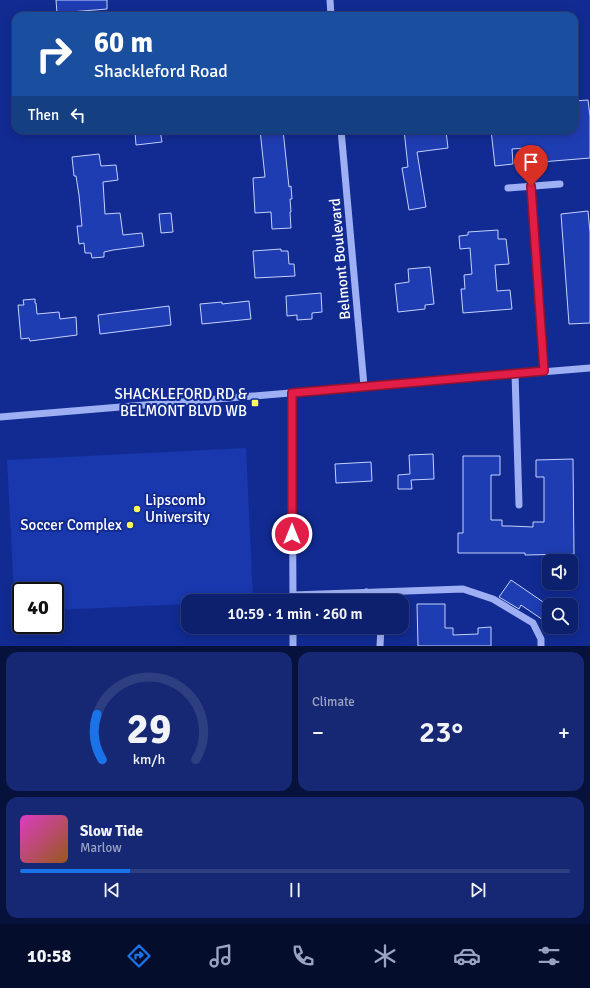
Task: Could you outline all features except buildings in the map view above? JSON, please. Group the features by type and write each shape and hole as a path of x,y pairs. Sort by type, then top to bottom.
{"street":[{"path":"330,0 331,12"},
{"name":"Belmont Boulevard","path":"341,134 364,386"},
{"path":"508,188 560,184"},
{"path":"531,186 544,371"},
{"path":"0,417 515,373 590,368"},
{"path":"515,373 519,505"},
{"path":"292,393 293,594"},
{"path":"0,411 10,416"},
{"path":"342,594 463,589 493,598 533,623 541,639 541,646"},
{"path":"293,634 293,646"},
{"path":"380,646 381,634"}],"shaded area":[{"name":"Soccer Complex","path":"246,448 253,594 181,594 181,604 64,610 64,582 13,582 7,460"}],"place":[{"name":"SHACKLEFORD RD & BELMONT BLVD WB","path":"255,403"},
{"name":"Lipscomb University","path":"137,509"},
{"name":"Soccer Complex","path":"130,525"}],"route":[{"path":"292,534 292,393 544,371 531,186"}]}
